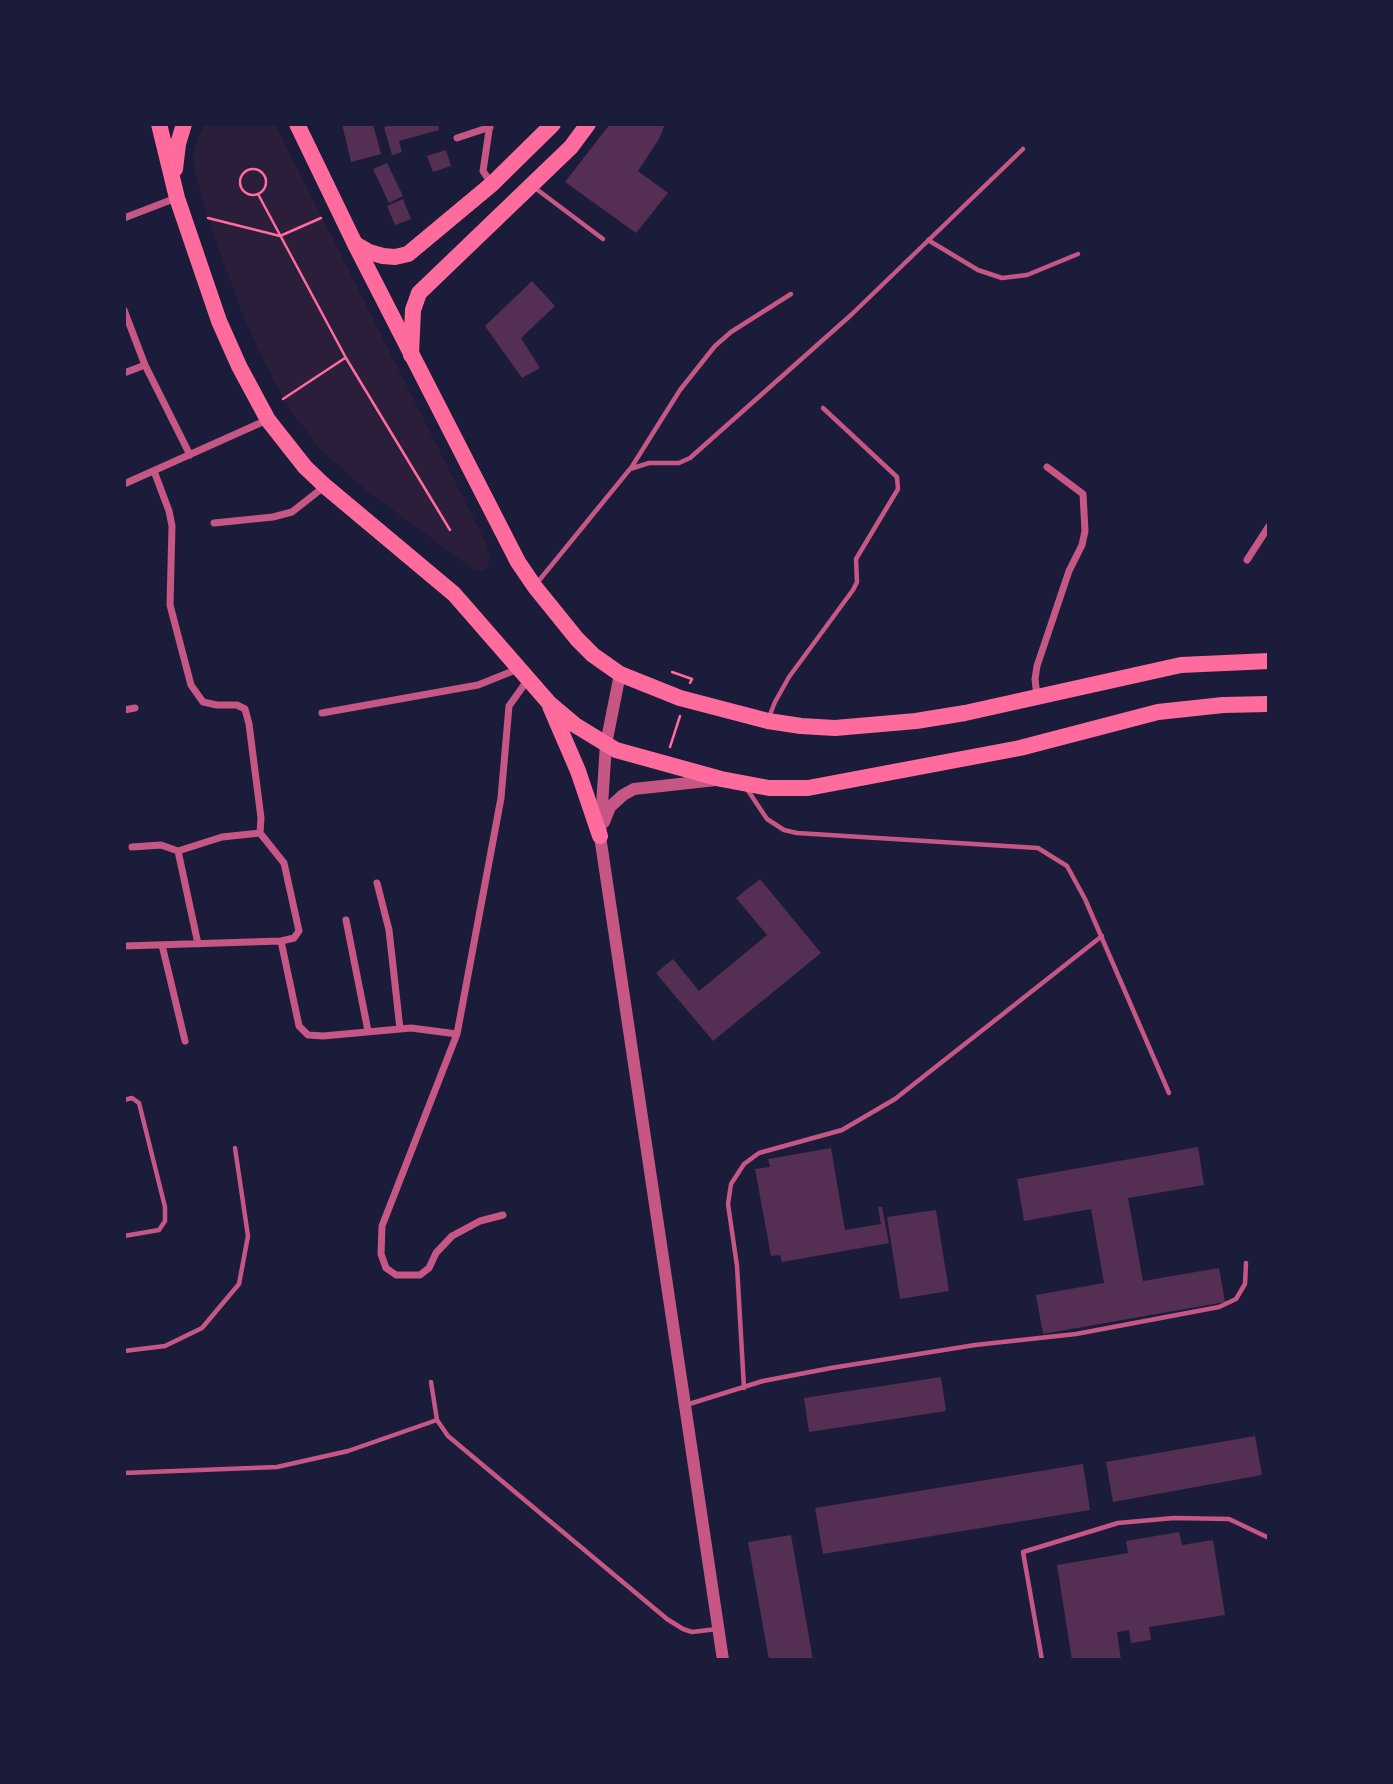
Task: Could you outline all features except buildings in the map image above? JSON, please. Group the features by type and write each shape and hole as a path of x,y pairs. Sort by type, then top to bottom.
{"main road":[{"path":"159,124 177,198 219,321 268,420 305,467 325,486 454,594 550,704 575,725 616,750 721,779 786,789 820,787 1007,751 1158,712 1223,705 1269,705"},
{"path":"177,198 175,162 184,124"},
{"path":"297,124 508,544 535,587 577,639 593,655 620,674 680,698 768,721 820,728 860,727 928,719 1037,698 1181,665 1269,661"},
{"path":"355,244 369,253 383,256 408,254 492,184 553,124"},
{"path":"411,355 413,310 419,293 531,186 588,124"},
{"path":"550,704 578,771 600,836"}],"street":[{"path":"457,138 490,126 483,171 492,184"},
{"path":"124,218 177,198"},
{"path":"124,310 145,365 190,455"},
{"path":"124,373 145,365"},
{"path":"124,484 268,420"},
{"path":"1037,698 1037,666 1085,531 1083,494 1047,467"},
{"path":"124,946 281,941 294,938 299,931 284,863 260,833 260,804 245,709 237,705 203,702 191,685 170,605 172,542 169,511 154,471"},
{"path":"214,523 273,517 292,512 325,486"},
{"path":"1247,561 1269,526"},
{"path":"322,713 478,685 525,673"},
{"path":"503,1215 480,1221 452,1236 436,1253 429,1268 420,1275 396,1275 386,1268 381,1254 382,1226 457,1034 501,798 509,706 525,673"},
{"path":"620,674 606,744 600,836 723,1660"},
{"path":"124,710 135,708"},
{"path":"600,836 610,807 634,789 721,779"},
{"path":"132,847 161,845 178,851 222,837 260,833"},
{"path":"178,851 198,944"},
{"path":"377,883 389,930 400,1030"},
{"path":"346,920 368,1031"},
{"path":"281,941 299,1026 308,1035 411,1028 457,1034"},
{"path":"162,945 185,1041"}],"lane":[{"path":"630,469 649,463 679,463 690,458 850,314 1023,149"},
{"path":"531,186 603,239"},
{"path":"928,240 978,270 1002,278 1027,275 1078,254"},
{"path":"535,587 630,469 680,390 715,346 731,332 791,294"},
{"path":"768,721 789,677 853,590 857,582 856,559 898,489 897,477 823,408"},
{"path":"742,782 774,826 797,833 1038,848 1067,866 1102,936 1168,1093"},
{"path":"744,1388 737,1266 728,1204 731,1184 744,1164 759,1153 842,1130 895,1100 1102,936"},
{"path":"124,1100 132,1098 139,1103 165,1207 165,1222 159,1230 124,1236"},
{"path":"124,1351 165,1346 202,1328 239,1284 248,1236 235,1148"},
{"path":"685,1405 764,1381 831,1368 975,1345 1076,1334 1219,1307 1236,1299 1245,1284 1246,1263"},
{"path":"431,1382 437,1420 448,1436 667,1619 692,1632 719,1629"},
{"path":"124,1473 277,1467 348,1451 437,1420"},
{"path":"1042,1660 1023,1552 1118,1523 1174,1518 1228,1519 1269,1538"}],"path":[{"path":"248,170 258,170 265,177 265,187 258,194 248,194 241,187 241,177 248,170"},
{"path":"258,194 346,358 450,530"},
{"path":"208,218 280,236 321,218"},
{"path":"283,399 346,358"},
{"path":"672,672 692,679 688,691"},
{"path":"668,752 680,716"}],"shaded area":[{"path":"205,124 275,124 485,541 490,559 486,569 473,569 366,490 321,450 288,407 243,316 210,224 195,172 193,153"}]}
